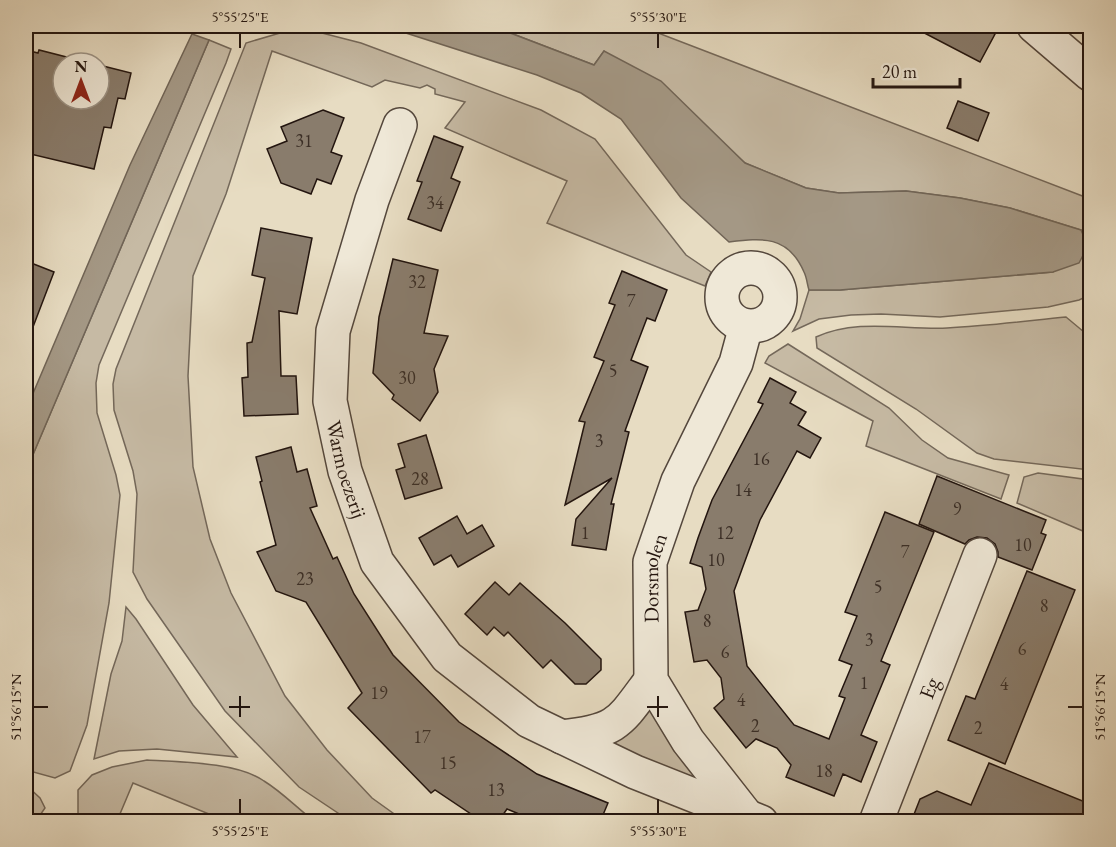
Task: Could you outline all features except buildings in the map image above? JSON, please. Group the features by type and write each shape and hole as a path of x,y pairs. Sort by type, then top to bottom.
{"street":[{"path":"1034,26 1090,74"},
{"name":"Warmoezerij","path":"400,125 372,201 333,332 330,401 345,471 377,562 447,657 529,721 635,772 754,819"},
{"name":"Dorsmolen","path":"651,680 650,562 678,481 736,363 746,326"},
{"name":"Eg","path":"876,822 980,555"},
{"path":"562,737 605,730 624,717 651,680 688,741 754,819"}],"shaded area":[{"path":"384,26 492,26 594,65 604,51 661,81 745,163 806,188 839,193 906,191 960,198 1010,208 1081,230 1088,246 1079,263 1053,272 840,290 809,290 806,276 798,260 790,251 782,245 763,240 729,242 681,198 621,119 581,93 537,75"},
{"path":"492,26 640,26 1085,197 1090,200 1090,295 1048,307 940,317 851,315 819,319 793,331 800,319 809,290 840,290 1053,272 1081,230 1010,208 960,198 906,191 839,193 806,188 745,163 714,135 604,51 594,65"},
{"path":"280,33 322,33 361,43 541,110 595,139 686,255 711,272 705,286 547,223 567,181 445,128 465,102 435,94 435,89 427,85 420,88 385,80 372,87 272,51 226,194 193,276 188,376 193,467 210,539 231,593 285,696 327,750 372,798 404,821 350,821 299,787 225,711 147,599 133,572 137,494 133,471 114,410 113,384 116,369 246,43"},
{"path":"192,34 209,40 26,471 26,410 130,165"},
{"path":"209,40 231,49 99,365 96,383 97,413 120,495 109,603 87,725 70,771 55,778 26,770 26,471"},
{"path":"1066,317 1090,337 1090,470 994,459 977,453 916,409 817,348 816,337 832,331 864,326 947,328"},
{"path":"788,344 889,408 922,440 948,458 1009,475 1001,499 866,446 873,421 765,363 769,356"},
{"path":"1038,473 1090,480 1090,534 1017,503 1024,477"},
{"path":"126,607 193,705 237,757 157,749 119,751 94,759 111,674 122,641"},
{"path":"646,698 704,789 602,738"},
{"path":"147,760 207,764 253,775 277,790 314,821 226,821 133,783 117,821 78,821 78,790 92,775 112,767"},
{"path":"26,785 40,798 45,808 36,821 26,821"}]}
